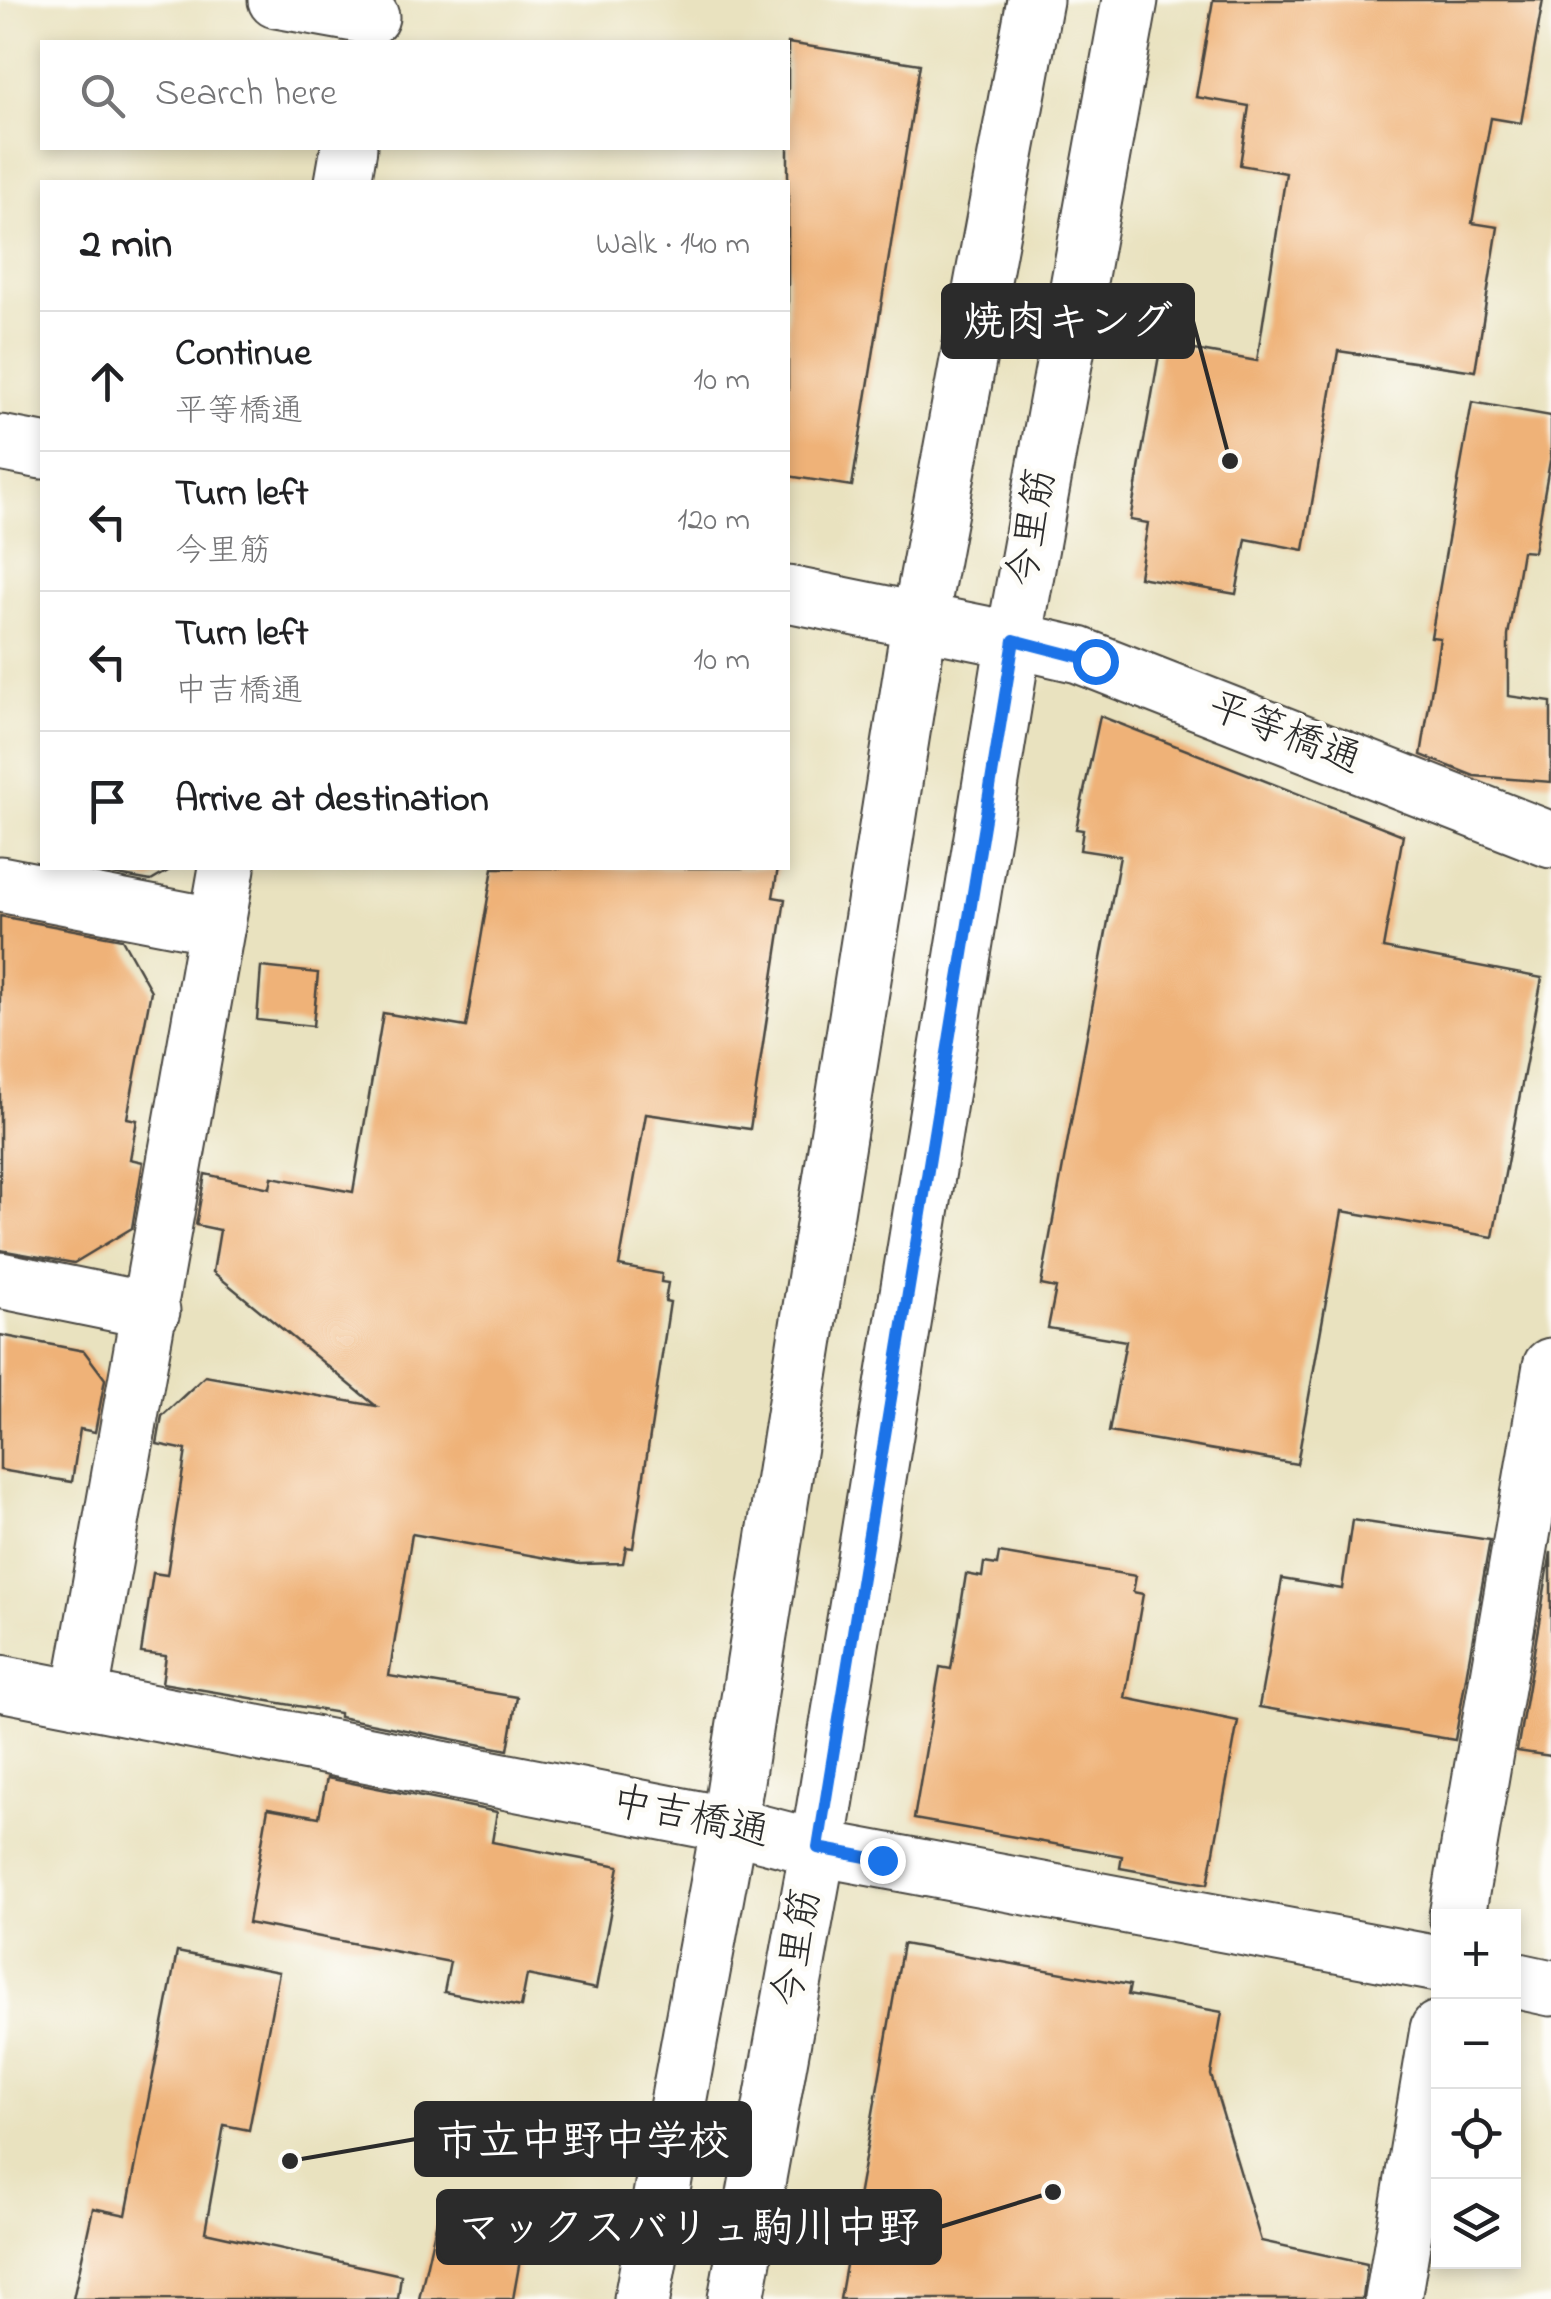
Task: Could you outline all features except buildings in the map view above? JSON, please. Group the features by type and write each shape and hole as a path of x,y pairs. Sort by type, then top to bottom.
{"street":[{"path":"276,0 370,20"},
{"path":"642,2299 729,1825 920,620 1035,0"},
{"name":"今里筋","path":"736,2299 818,1848 1014,640 1130,0"},
{"path":"343,180 349,150"},
{"path":"0,442 40,451"},
{"path":"790,594 920,620"},
{"name":"平等橋通","path":"920,620 1080,654 1551,840"},
{"path":"80,1699 152,1310 227,870"},
{"path":"0,884 217,926"},
{"path":"0,1280 152,1310"},
{"path":"1458,1909 1551,1366"},
{"name":"中吉橋通","path":"0,1682 729,1825 818,1848 1431,1963"},
{"path":"1521,1982 1551,1988"},
{"path":"1393,2299 1431,2071"}],"place":[{"name":"焼肉キング","path":"1230,461"},
{"name":"市立中野中学校","path":"290,2161"},
{"name":"マックスバリュ駒川中野","path":"1053,2192"}],"route":[{"path":"882,1860 818,1848 1014,640 1080,654 1095,661"}]}
